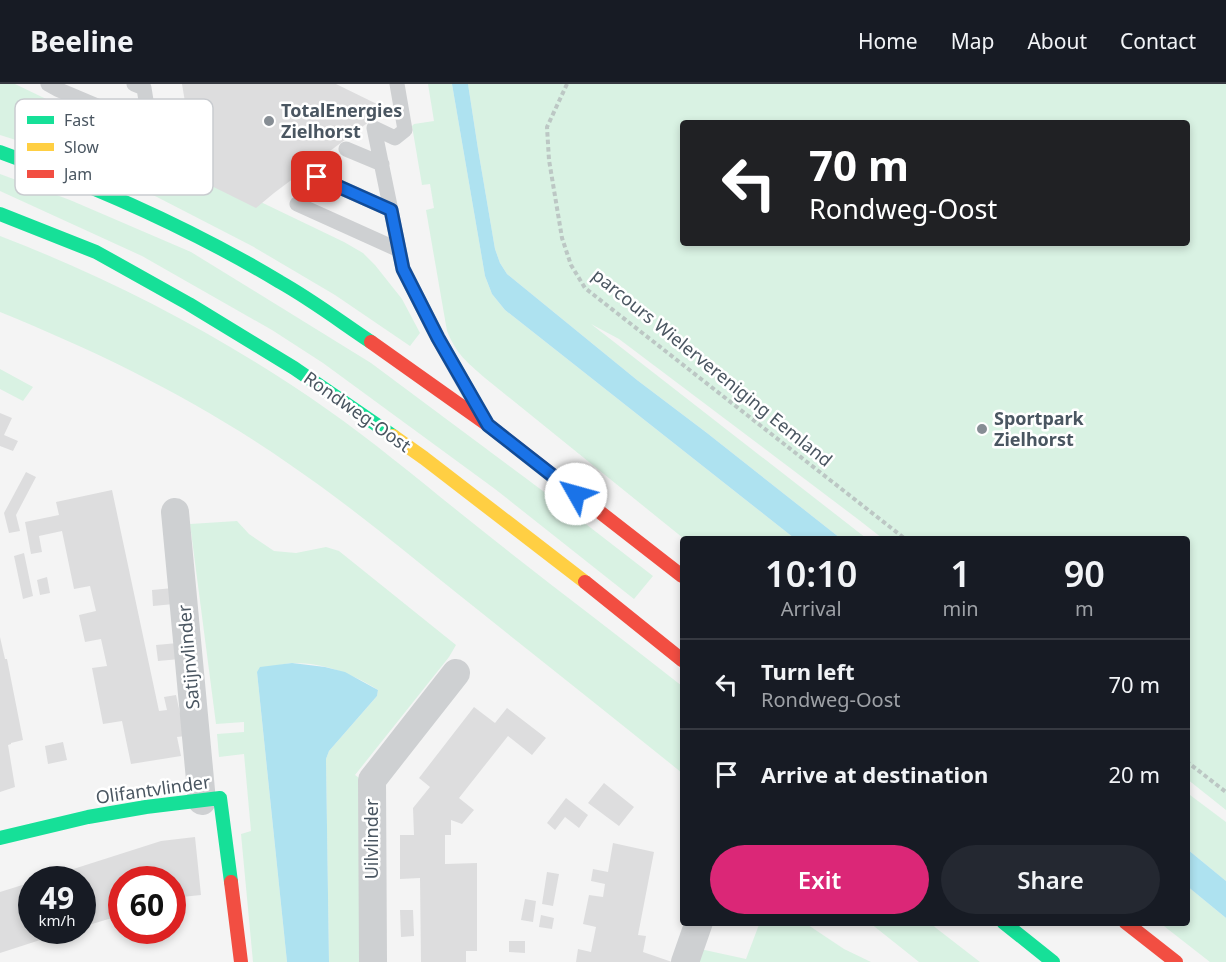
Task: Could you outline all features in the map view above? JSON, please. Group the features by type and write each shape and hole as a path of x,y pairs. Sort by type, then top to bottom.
{"main road":[{"path":"0,152 15,157"},
{"path":"108,195 168,221 281,282 394,357 488,425 680,574"},
{"name":"Rondweg-Oost","path":"0,214 96,252 189,304 294,368 424,458 680,658"},
{"name":"Olifantvlinder","path":"0,838 88,817 220,798 241,962"},
{"path":"1008,926 1053,962"},
{"path":"1130,926 1176,962"}],"street":[{"name":"Satijnvlinder","path":"175,512 202,801"},
{"name":"Uilvlinder","path":"373,962 372,780 456,673"},
{"path":"686,962 698,926"}],"lane":[{"path":"134,84 144,88 147,99"},
{"path":"397,84 405,130 395,138 374,128 403,269 438,338 488,425"},
{"path":"54,86 82,99"},
{"path":"346,149 382,164"},
{"path":"317,177 391,210"},
{"path":"297,204 399,250"}],"path":[{"name":"parcours Wielervereniging Eemland","path":"567,84 547,127 549,160 562,238 571,265 585,288 901,536"},
{"path":"1190,763 1226,792"}],"green space":[{"path":"0,84 15,84 46,99 15,99 15,140 0,135"},
{"path":"428,84 452,84 485,276 492,294 505,310 791,536 681,536 485,378 458,352 447,331 426,210 434,208 430,184 422,185 412,126 434,121"},
{"name":"Sportpark Zielhorst","path":"468,84 1226,84 1226,810 1190,781 1190,536 879,536 619,339 591,324 863,536 837,536 637,380 507,274 495,249"},
{"path":"0,174 15,180 15,195 57,195 191,252 371,363 653,576 634,599 495,489 323,363 272,330 142,256 0,191"},
{"path":"213,179 344,242 363,253 375,265 402,299 420,333 410,346 335,295 252,246 152,195 213,195"},
{"path":"0,236 128,292 210,335 290,384 380,449 680,684 680,771 333,495 255,441 149,380 75,344 0,312"},
{"path":"0,369 33,387 23,401 0,389"},
{"path":"237,521 249,534 274,551 296,553 326,547 339,551 456,645 449,657 355,775 362,780 363,962 329,962 326,759 329,751 377,696 378,690 338,670 294,663 257,672 287,962 253,962 241,834 251,831 244,754 219,757 217,734 244,732 244,722 216,724 190,524"},
{"path":"1190,795 1226,822 1226,881 1190,851"},
{"path":"1190,888 1226,918 1226,962 1210,962 1164,926 1190,926"},
{"path":"758,926 810,926 844,949 871,962 696,962 700,949 746,959"},
{"path":"874,926 934,926 980,962 919,962"}],"water":[{"path":"452,84 468,84 495,249 507,274 637,380 837,536 791,536 505,310 492,294 485,276"},
{"path":"292,663 345,672 378,690 377,696 329,751 326,759 329,962 287,962 257,672 260,667"},
{"path":"1190,851 1226,881 1226,918 1190,888"}],"building":[{"path":"182,84 336,84 385,108 256,208 213,187 213,99 184,99"},
{"path":"0,413 12,418 4,435 18,441 13,451 0,446"},
{"path":"26,472 36,477 16,515 20,531 9,533 4,513"},
{"path":"112,490 159,711 167,710 164,697 176,695 185,736 177,737 181,756 131,764 122,721 103,724 92,668 107,666 101,639 85,642 79,615 96,611 90,586 74,589 62,531 39,536 42,552 31,554 25,522 59,515 56,502"},
{"path":"24,553 33,596 23,599 14,556"},
{"path":"47,577 50,593 40,595 37,580"},
{"path":"173,588 174,604 153,606 152,590"},
{"path":"0,637 5,659 7,659 23,740 8,745 15,787 0,792"},
{"path":"178,643 180,659 158,661 156,645"},
{"path":"474,707 495,723 507,708 546,738 532,755 508,736 459,798 474,810 462,824 451,820 451,835 445,835 445,864 477,863 477,951 466,951 466,962 421,962 420,878 400,879 400,835 414,835 413,808 430,787 419,778"},
{"path":"63,742 67,760 48,764 45,746"},
{"path":"604,783 634,807 619,826 588,803"},
{"path":"566,798 588,815 579,828 565,817 555,830 547,823"},
{"path":"195,837 201,895 186,897 186,866 108,866 108,919 96,923 96,866 83,866 161,841"},
{"path":"613,843 654,852 638,935 646,936 643,952 672,962 576,962 578,949 591,952 596,927 583,924 589,895 603,897 605,884 591,881 593,869 608,872"},
{"path":"547,872 559,874 553,906 542,904"},
{"path":"18,886 18,944 28,944 0,953 0,892"},
{"path":"525,899 536,901 533,922 521,920"},
{"path":"400,910 413,910 414,936 401,937"},
{"path":"541,915 554,918 552,929 539,927"},
{"path":"509,941 525,941 525,953 509,952"}],"traffic: fast":[{"path":"0,152 15,158"},
{"path":"108,195 213,244 247,263 292,289 371,342"},
{"path":"0,214 96,252 189,304 294,368 393,436"},
{"path":"0,838 88,817 220,798 231,882"},
{"path":"1008,926 1053,962"}],"traffic: slow":[{"path":"393,436 585,582"}],"traffic: jam":[{"path":"371,342 488,425 680,574"},
{"path":"585,582 680,658"},
{"path":"231,882 241,962"},
{"path":"1130,926 1176,962"}],"place":[{"name":"TotalEnergies Zielhorst","path":"269,121"},
{"name":"Sportpark Zielhorst","path":"982,429"}],"route":[{"path":"317,177 391,210 403,269 438,338 488,425 576,494"}]}
